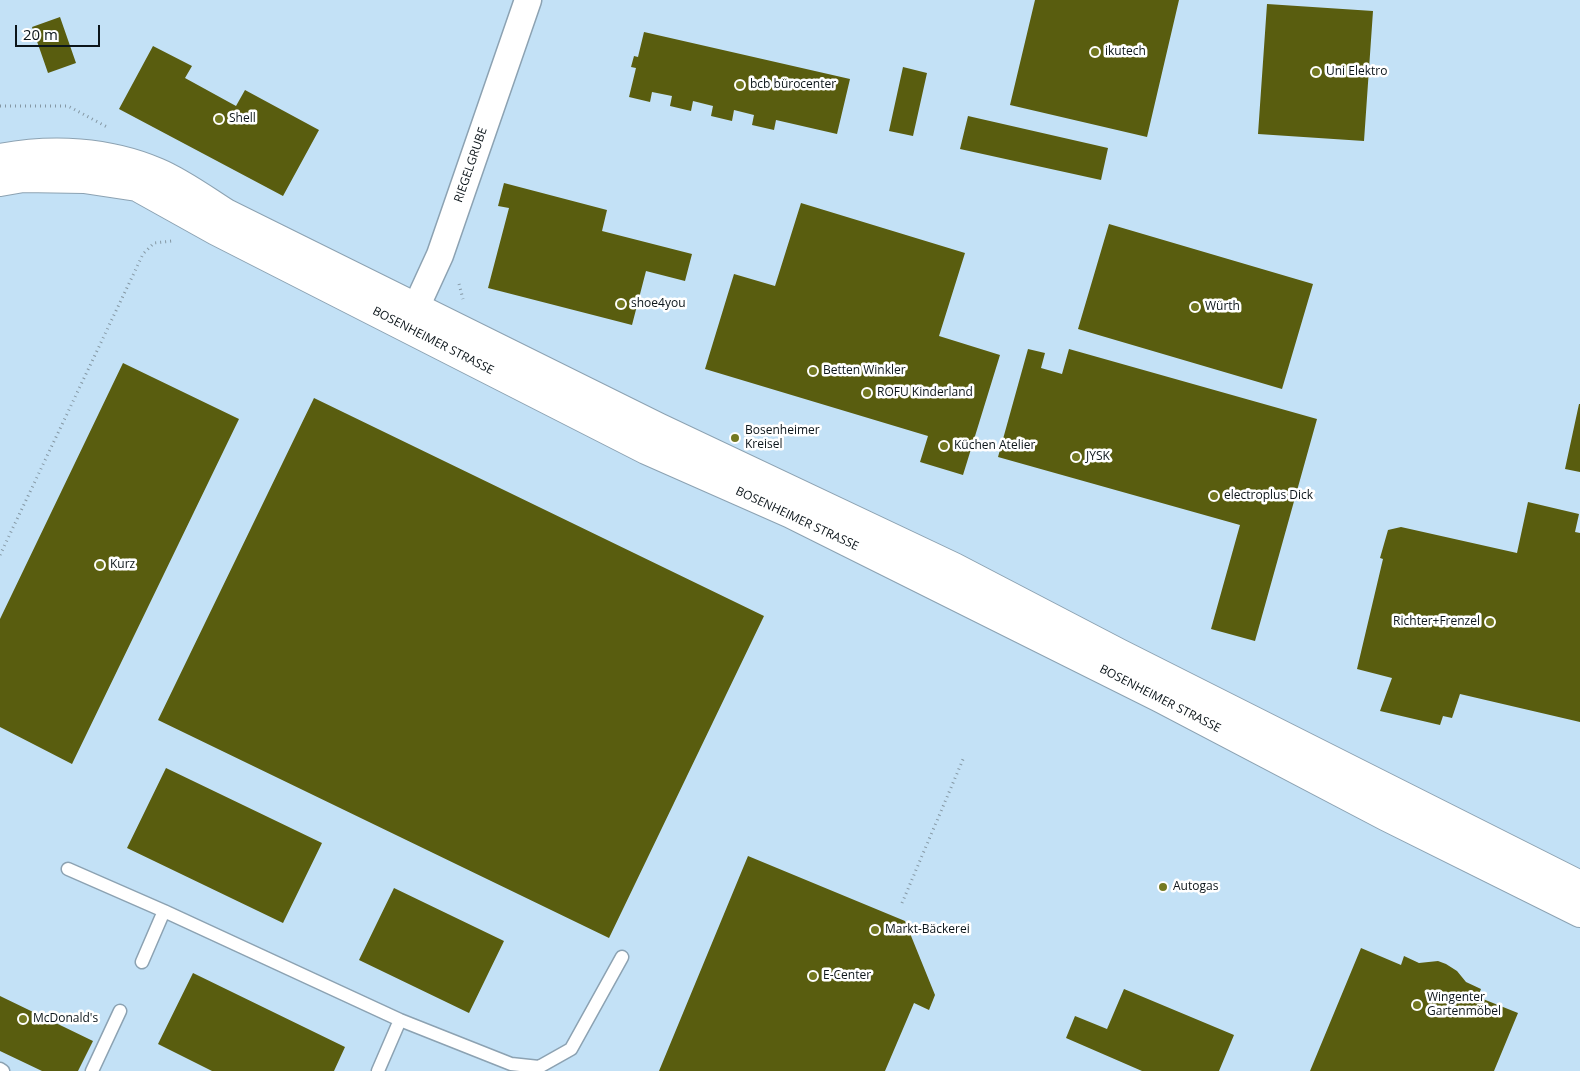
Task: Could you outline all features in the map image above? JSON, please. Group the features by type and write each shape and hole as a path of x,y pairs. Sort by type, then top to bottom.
{"street":[{"name":"RIEGELGRUBE","path":"412,318 440,255 528,0"},
{"name":"BOSENHEIMER STRASSE","path":"0,158 60,151 119,160 158,172 646,450 791,514 1160,698 1379,813 1580,913"},
{"name":"BOSENHEIMER STRASSE","path":"0,182 23,178 84,179 137,187 412,318 667,431 954,567 1127,658 1580,885"}],"lane":[{"path":"68,869 400,1020 511,1064 539,1067 571,1049 622,957"},
{"path":"142,962 164,912"},
{"path":"92,1071 120,1012"},
{"path":"378,1071 400,1020"},
{"path":"0,1069 4,1071"}],"path":[{"path":"0,555 143,254 154,243 176,241"},
{"path":"902,902 964,757"}],"shaded area":[{"path":"0,0 1580,0 1580,1071 0,1071"}],"building":[{"name":"ikutech","path":"1035,0 1179,0 1147,137 1010,105"},
{"name":"Uni Elektro","path":"1267,4 1373,11 1364,141 1258,134"},
{"path":"60,17 76,63 48,73 32,27"},
{"name":"bcb bürocenter","path":"644,32 850,79 837,134 776,120 774,130 752,125 754,115 734,110 732,121 711,116 713,106 693,101 691,111 670,106 672,96 652,92 650,102 629,97 636,68 631,67 634,56 638,57"},
{"name":"Shell","path":"153,46 192,66 185,78 236,106 245,90 319,130 283,196 119,109"},
{"path":"903,67 927,73 913,136 889,131"},
{"path":"968,116 1108,148 1101,180 960,149"},
{"path":"504,183 607,210 602,231 692,254 685,281 646,271 632,325 488,288 509,208 498,206"},
{"path":"801,203 965,253 939,336 1000,355 963,475 920,462 928,436 705,369 734,274 775,286"},
{"name":"Würth","path":"1109,224 1313,284 1282,389 1078,329"},
{"path":"1028,349 1045,353 1041,368 1062,374 1069,349 1317,419 1255,641 1211,629 1240,525 998,457"},
{"path":"123,363 239,419 72,764 0,727 0,619"},
{"path":"314,398 764,616 609,938 158,720"},
{"path":"1580,404 1580,472 1565,469"},
{"name":"Richter+Frenzel","path":"1528,502 1579,514 1575,532 1580,533 1580,722 1460,694 1452,718 1443,716 1440,725 1380,711 1392,678 1357,669 1383,559 1380,558 1388,530 1401,527 1517,553"},
{"path":"166,768 322,843 283,923 127,848"},
{"name":"E-Center","path":"748,856 905,921 935,995 929,1010 914,1003 885,1071 659,1071"},
{"path":"394,888 504,941 469,1013 359,960"},
{"name":"Wingenter Gartenmöbel","path":"1361,948 1401,965 1404,956 1419,963 1438,961 1446,964 1457,971 1466,982 1481,989 1478,997 1518,1013 1494,1071 1310,1071"},
{"path":"193,973 345,1047 334,1071 212,1071 158,1044"},
{"path":"1124,989 1234,1035 1219,1071 1142,1071 1066,1038 1075,1016 1107,1029"},
{"name":"McDonald's","path":"0,996 93,1041 78,1071 42,1071 0,1051"}],"place":[{"name":"ikutech","path":"1095,52"},
{"name":"Uni Elektro","path":"1316,72"},
{"name":"bcb bürocenter","path":"740,85"},
{"name":"Shell","path":"219,119"},
{"name":"shoe4you","path":"621,304"},
{"name":"Würth","path":"1195,307"},
{"name":"Betten Winkler","path":"813,371"},
{"name":"ROFU Kinderland","path":"867,393"},
{"name":"Bosenheimer Kreisel","path":"735,438"},
{"name":"Küchen Atelier","path":"944,446"},
{"name":"JYSK","path":"1076,457"},
{"name":"electroplus Dick","path":"1214,496"},
{"name":"Kurz","path":"100,565"},
{"name":"Richter+Frenzel","path":"1490,622"},
{"name":"Autogas","path":"1163,887"},
{"name":"Markt-Bäckerei","path":"875,930"},
{"name":"E-Center","path":"813,976"},
{"name":"Wingenter Gartenmöbel","path":"1417,1005"},
{"name":"McDonald's","path":"23,1019"}]}
